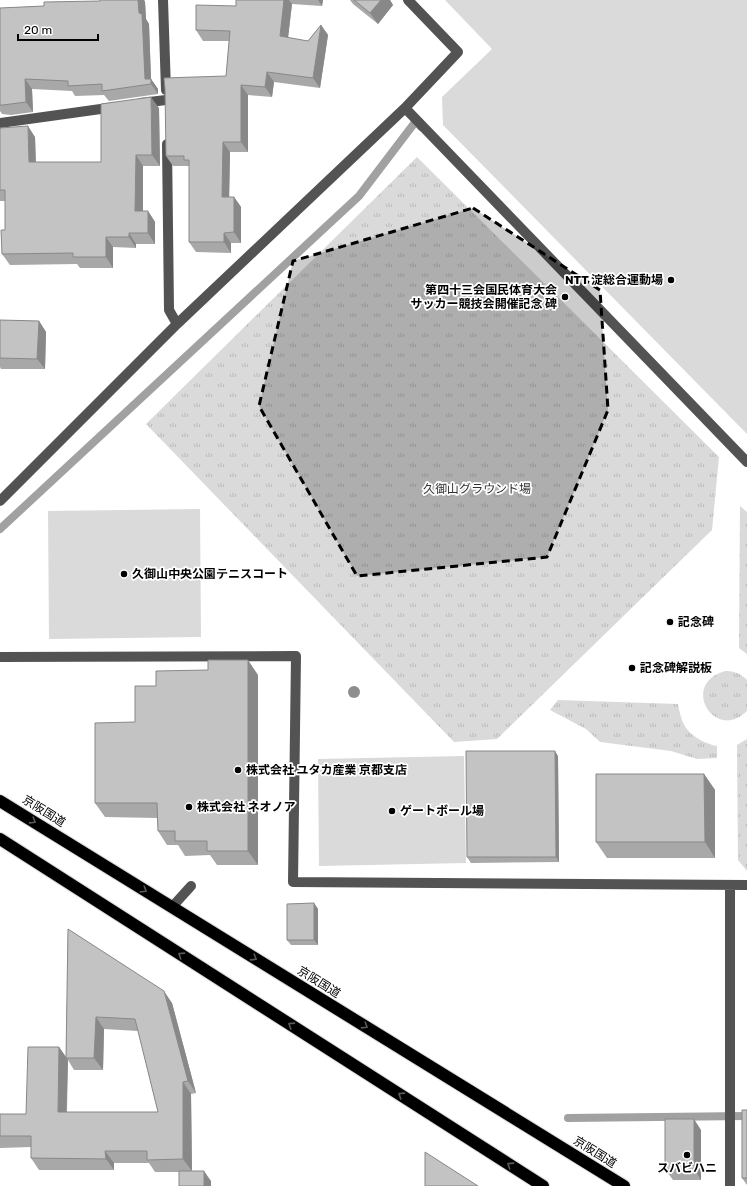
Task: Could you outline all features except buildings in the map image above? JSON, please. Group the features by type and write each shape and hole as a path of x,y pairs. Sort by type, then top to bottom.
{"highway":[{"name":"京阪国道","path":"0,801 624,1186"},
{"path":"0,839 543,1186"}],"street":[{"path":"0,123 130,105 166,104 163,0"},
{"path":"0,501 177,324 405,108 458,52 408,0"},
{"path":"405,108 747,462"},
{"path":"166,131 169,310 177,324"},
{"path":"0,657 296,656 293,882 747,885"},
{"path":"730,885 730,1186"},
{"path":"172,907 191,886"}],"highlighted area":[{"path":"473,208 600,290 608,410 547,557 357,576 259,406 293,261"}],"green space":[{"name":"NTT 淀総合運動場","path":"445,0 747,0 747,434 443,125 442,97 492,49"},
{"name":"久御山グラウンド場","path":"417,157 719,457 712,530 497,739 454,742 146,424"},
{"path":"740,506 747,512 747,654 739,648"},
{"name":"久御山中央公園テニスコート","path":"200,509 201,637 49,639 48,511"},
{"path":"725,671 737,673 747,680 747,711 735,719 724,720 714,716 707,708 703,698 705,687 711,678"},
{"path":"558,700 678,704 684,725 696,738 717,746 717,758 697,759 671,751 600,742 586,729 550,710"},
{"path":"747,739 747,871 738,860 737,745"},
{"name":"ゲートボール場","path":"464,756 466,863 319,866 318,759"}],"waterway":[{"path":"0,529 359,196 416,121 421,127"},
{"path":"568,1118 747,1116"}],"place":[{"name":"NTT 淀総合運動場","path":"671,280"},
{"name":"第四十三会国民体育大会 サッカー競技会開催記念 碑","path":"565,297"},
{"name":"久御山中央公園テニスコート","path":"124,574"},
{"name":"記念碑","path":"670,622"},
{"name":"記念碑解説板","path":"632,668"},
{"name":"株式会社 ユタカ産業 京都支店","path":"238,770"},
{"name":"株式会社 ネオノア","path":"189,807"},
{"name":"ゲートボール場","path":"392,811"},
{"name":"スバビハニ","path":"687,1155"}]}
